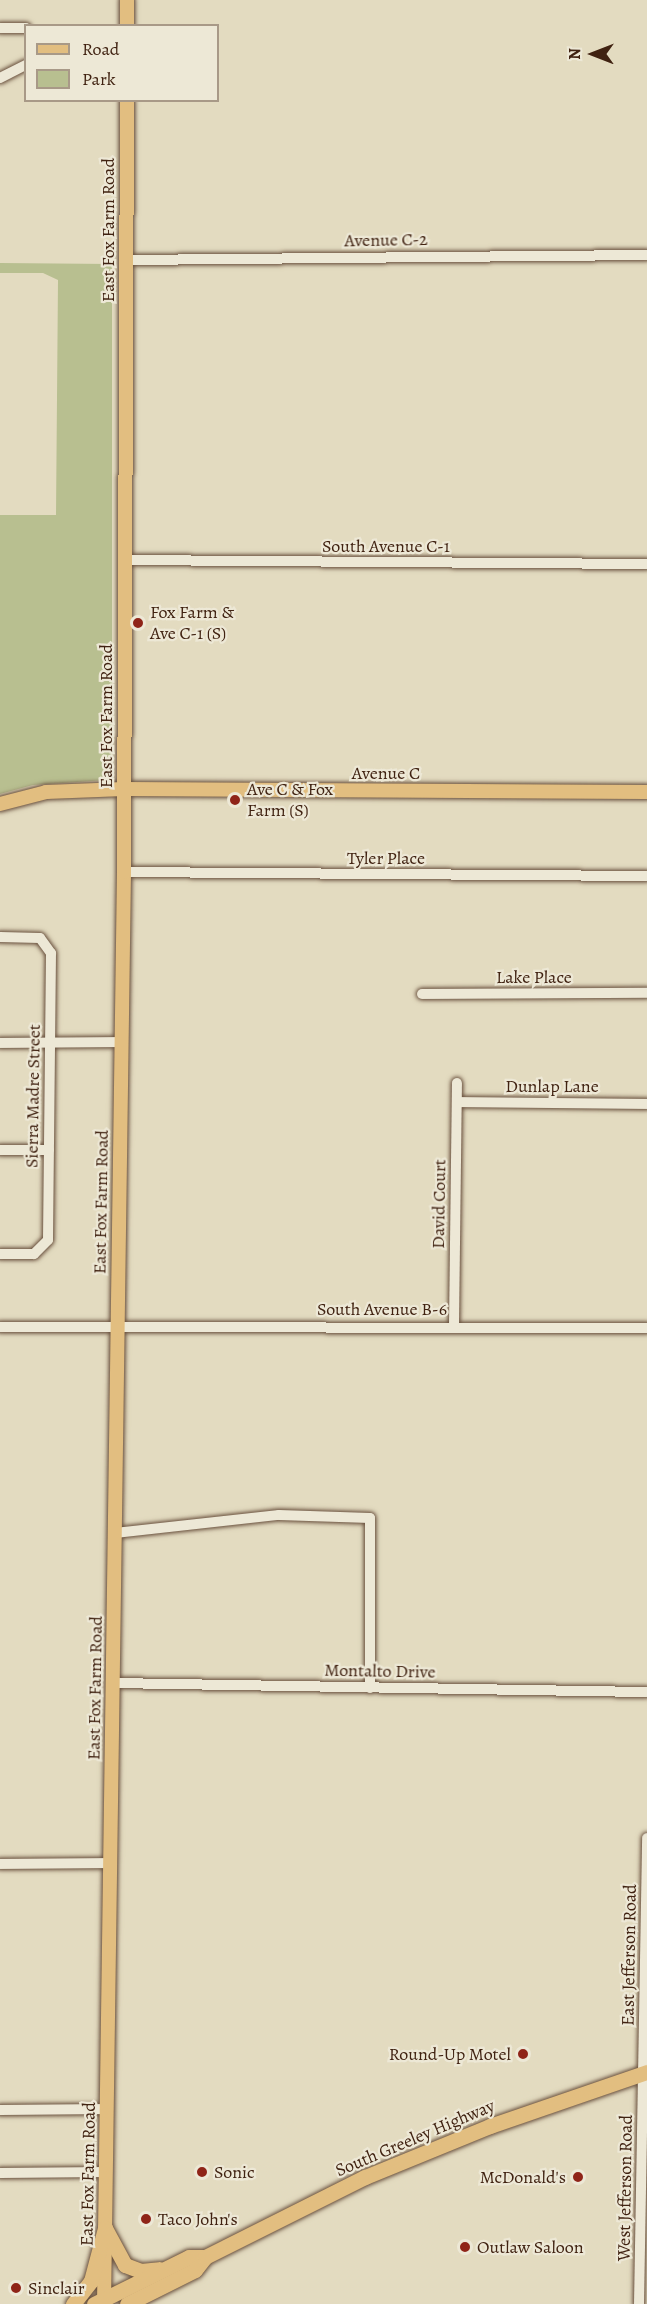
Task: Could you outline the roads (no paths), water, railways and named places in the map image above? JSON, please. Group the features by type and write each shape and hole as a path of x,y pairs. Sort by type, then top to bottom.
{"highway":[{"name":"South Greeley Highway","path":"128,2304 195,2270 206,2257 412,2156 645,2073"},
{"path":"105,2228 125,2265 141,2271 165,2269"},
{"path":"73,2304 91,2281 105,2228"},
{"name":"South Greeley Highway","path":"101,2302 189,2257 206,2257"},
{"path":"139,2304 151,2292"}],"main road":[{"path":"127,0 127,24"},
{"name":"East Fox Farm Road","path":"101,2302 108,2109 122,1042 127,102"},
{"name":"Avenue C","path":"0,804 46,792 124,789 647,792"}],"street":[{"path":"0,28 24,28"},
{"path":"0,78 24,66"},
{"name":"Avenue C-2","path":"126,260 647,255"},
{"name":"South Avenue C-1","path":"125,560 647,564"},
{"name":"Tyler Place","path":"124,872 647,876"},
{"name":"Sierra Madre Street","path":"0,937 40,938 51,953 48,1240 34,1254 0,1254"},
{"name":"Lake Place","path":"422,994 647,993"},
{"path":"0,1043 122,1042"},
{"name":"David Court","path":"454,1325 457,1083"},
{"name":"Dunlap Lane","path":"457,1102 647,1104"},
{"path":"0,1150 49,1150"},
{"name":"South Avenue B-6","path":"0,1327 454,1325 647,1328"},
{"path":"115,1533 279,1515 370,1518 370,1688"},
{"name":"Montalto Drive","path":"113,1683 647,1692"},
{"name":"East Jefferson Road","path":"645,2073 647,1838"},
{"path":"0,1864 110,1863"},
{"name":"West Jefferson Road","path":"639,2304 645,2073"},
{"path":"0,2110 108,2109"},
{"path":"0,2173 106,2172"}],"place":[{"name":"Fox Farm & Ave C-1 (S)","path":"138,623"},
{"name":"Ave C & Fox Farm (S)","path":"235,800"},
{"name":"Round-Up Motel","path":"523,2054"},
{"name":"Sonic","path":"202,2172"},
{"name":"McDonald's","path":"578,2177"},
{"name":"Taco John's","path":"146,2219"},
{"name":"Outlaw Saloon","path":"465,2247"},
{"name":"Sinclair","path":"16,2288"}]}
